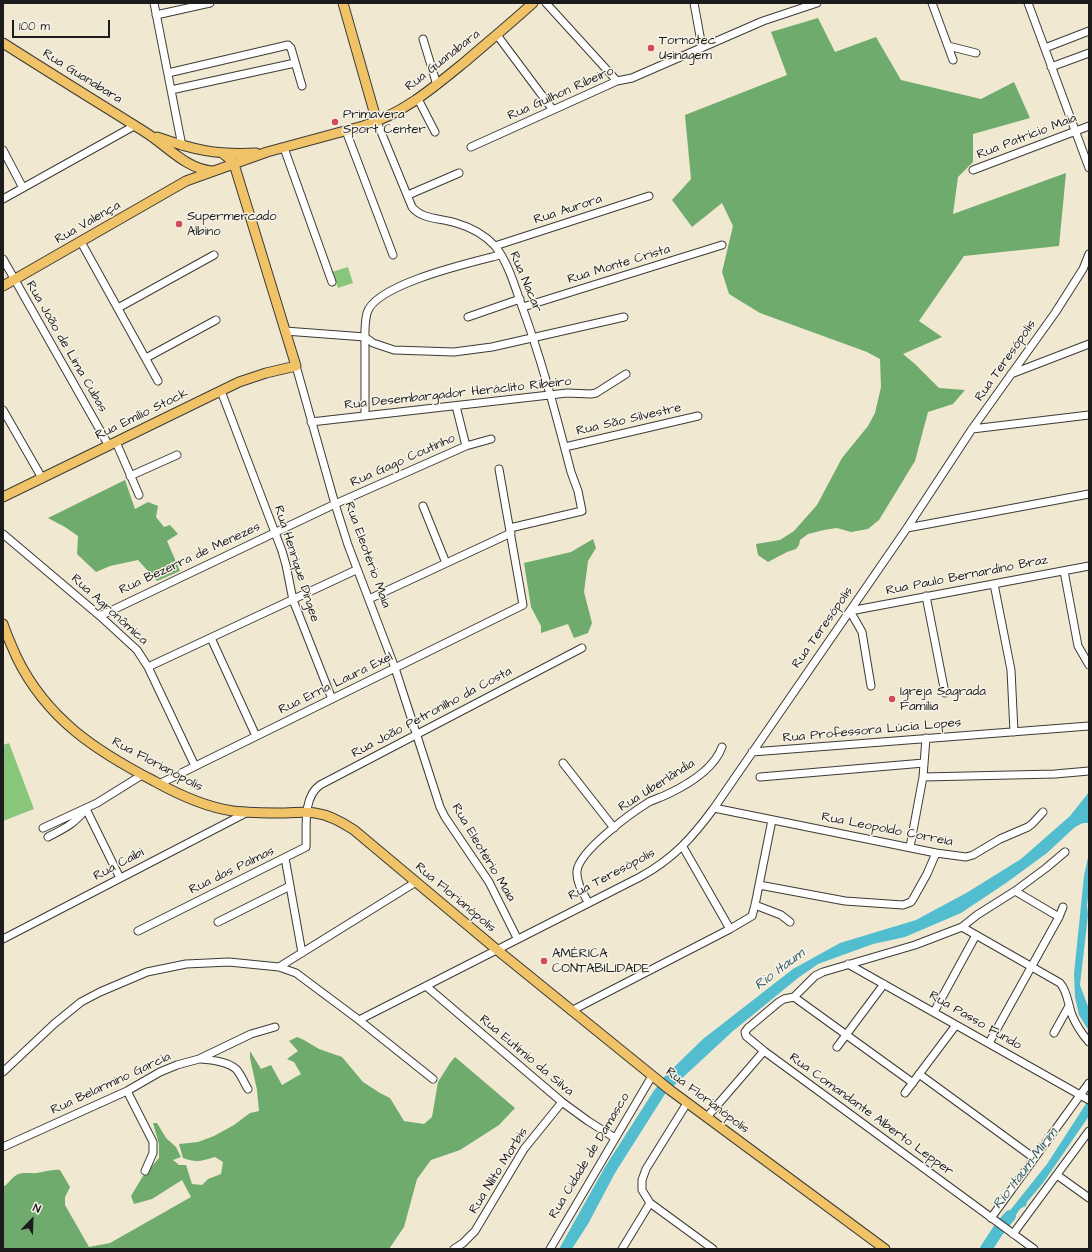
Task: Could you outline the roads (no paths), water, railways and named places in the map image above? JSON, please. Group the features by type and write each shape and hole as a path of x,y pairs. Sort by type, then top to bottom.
{"main road":[{"name":"Rua Nacar","path":"343,3 377,122"},
{"name":"Rua Guanabara","path":"3,43 146,133 191,165 204,170 218,169 267,152 377,122 394,114 437,85 533,3"},
{"name":"Rua Guanabara","path":"146,133 196,150 222,153 267,152"},
{"path":"182,146 191,165"},
{"path":"186,181 191,165 189,157 192,152 196,150"},
{"path":"222,153 234,164"},
{"path":"218,169 225,162 222,153"},
{"name":"Rua Eleotério Maia","path":"234,164 296,366"},
{"name":"Rua Valença","path":"3,286 186,181 218,169"},
{"name":"Rua Emílio Stock","path":"3,497 221,391 253,377 296,366"},
{"name":"Rua Florianópolis","path":"3,624 22,667 33,685 66,724 85,740 110,757 142,775 180,795 207,806 246,813 307,812 326,815 343,823 354,830 496,950 652,1076 885,1249"}],"street":[{"path":"154,3 182,146"},
{"path":"156,15 210,3"},
{"path":"546,3 617,80"},
{"path":"694,3 702,48"},
{"name":"Rua Guilhon Ribeiro","path":"471,147 617,80 632,78 781,14 817,3"},
{"path":"932,3 953,60"},
{"path":"1028,3 1089,168"},
{"path":"1044,48 1089,31"},
{"path":"497,35 553,110"},
{"path":"423,39 437,85"},
{"path":"168,73 288,46 291,48 302,86"},
{"path":"948,46 976,53"},
{"path":"1051,67 1089,53"},
{"path":"171,90 295,63"},
{"path":"418,99 435,132"},
{"name":"Rua Nacar","path":"377,122 412,206 420,214 449,220 465,226 480,234 495,246 507,268 520,299 533,337 578,491 582,511 510,530"},
{"path":"3,199 134,126"},
{"name":"Rua Patrício Maia","path":"973,170 1089,126"},
{"path":"346,131 393,255"},
{"path":"284,148 332,282"},
{"path":"3,150 23,188"},
{"path":"408,195 459,173"},
{"name":"Rua Aurora","path":"495,246 649,196"},
{"path":"81,242 158,381"},
{"name":"Rua Monte Crista","path":"523,307 722,245"},
{"name":"Rua Teresópolis","path":"359,1020 648,872 683,847 714,808 907,528 972,429 1086,268 1089,254"},
{"path":"118,308 214,255"},
{"path":"365,416 365,337 367,312 370,306 379,298 429,274 500,255"},
{"name":"Rua João de Lima Cubas","path":"3,259 112,444 139,495"},
{"path":"468,317 520,299"},
{"path":"285,331 365,337 373,343 394,350 438,353 472,350 624,317"},
{"path":"146,358 216,320"},
{"path":"1011,374 1089,344"},
{"name":"Rua Eleotério Maia","path":"296,366 335,504 356,570 395,668 440,807 445,817 489,882 517,938"},
{"name":"Rua Desembargador Heráclito Ribeiro","path":"311,422 567,393 591,394 596,393 626,374"},
{"name":"Rua Henrique Dingee","path":"221,391 286,566 293,600 332,699"},
{"name":"Rua Gago Coutinho","path":"335,504 466,446 456,406"},
{"path":"3,410 42,478"},
{"path":"972,429 1089,415"},
{"name":"Rua São Silvestre","path":"565,447 698,416"},
{"path":"466,446 491,439"},
{"path":"130,476 177,455"},
{"path":"369,600 510,530 499,469"},
{"path":"907,528 1089,494"},
{"name":"Rua Bezerra de Menezes","path":"100,616 335,504"},
{"path":"423,506 446,563"},
{"name":"Rua Erna Laura Exel","path":"159,784 523,605 510,530"},
{"name":"Rua Agronômica","path":"3,534 100,616 137,650 148,667 195,766"},
{"name":"Rua Paulo Bernardino Braz","path":"850,610 1089,566"},
{"path":"148,667 356,570"},
{"path":"1064,571 1078,646 1087,661"},
{"path":"994,584 1011,670 1014,732"},
{"path":"926,596 945,693"},
{"path":"850,610 862,632 871,686"},
{"path":"211,638 256,736"},
{"name":"Rua João Petronilho da Costa","path":"307,812 310,799 316,788 582,648"},
{"path":"1087,661 1089,651"},
{"name":"Rua Professora Lúcia Lopes","path":"752,752 1089,726"},
{"path":"910,847 923,777 926,738"},
{"name":"Rua Uberlândia","path":"588,902 579,884 577,875 578,866 585,854 593,845 647,803 676,790 705,771 715,761 722,747"},
{"path":"563,763 614,828"},
{"path":"760,777 924,763"},
{"path":"923,777 1055,774 1089,771"},
{"path":"43,828 109,797 142,775"},
{"name":"Rua Leopoldo Correia","path":"714,808 936,853 966,857 973,855 1000,839 1032,824 1043,812"},
{"path":"48,837 70,826 86,809"},
{"path":"86,809 120,878"},
{"name":"Rua das Palmas","path":"138,931 306,847 307,812"},
{"name":"Rua Caibi","path":"3,939 246,813"},
{"path":"571,1011 730,929 752,916 772,820"},
{"path":"683,847 730,929"},
{"path":"913,1083 794,997 819,974 915,945 962,927 977,915 1015,891 1065,852"},
{"path":"759,885 845,901 904,905 914,899 925,879 936,853"},
{"path":"285,858 302,953"},
{"path":"279,967 416,882"},
{"path":"218,922 290,886"},
{"path":"1015,891 1059,917"},
{"path":"755,905 777,913 790,922"},
{"path":"989,1043 1032,967 1063,907"},
{"path":"962,927 1060,983 1065,990 1069,1006 1078,1028 1089,1042"},
{"path":"934,1012 976,935"},
{"path":"3,1072 69,1011 100,992 127,980 159,969 192,964 229,962 279,967 296,974 359,1020 433,1079"},
{"name":"Rua Passo Fundo","path":"848,964 1084,1097"},
{"path":"837,1048 884,984"},
{"name":"Rua Eutímio da Silva","path":"426,986 562,1102 615,1138"},
{"name":"Rua Comandante Alberto Lepper","path":"794,997 784,999 779,1002 748,1028 745,1032 748,1040 1034,1249"},
{"path":"1054,1034 1069,1006"},
{"path":"905,1093 956,1025"},
{"name":"Rua Belarmino Garcia","path":"3,1147 128,1091 160,1072 177,1065 199,1059 251,1034 275,1027"},
{"path":"707,1117 764,1051"},
{"path":"199,1059 215,1061 232,1066 238,1070 248,1089"},
{"path":"920,1074 1034,1158"},
{"name":"Rua Cidade de Damasco","path":"550,1249 652,1076"},
{"path":"993,1219 1034,1158 1084,1097 1089,1083"},
{"path":"128,1091 153,1142 153,1153 145,1171"},
{"name":"Rua Nilto Morbis","path":"454,1249 463,1243 475,1230 524,1149 562,1102"},
{"path":"687,1103 643,1175 642,1190 650,1203 708,1248"},
{"path":"1013,1234 1089,1131"},
{"path":"1057,1175 1089,1198"},
{"path":"622,1249 650,1203"}],"water":[{"path":"1089,792 1089,825 1088,823 1083,823 1075,827 1047,853 1006,883 961,913 905,937 873,944 818,964 798,978 733,1031 665,1094 615,1173 588,1224 572,1249 559,1249 605,1167 653,1092 664,1077 703,1039 793,969 840,943 916,920 968,892 1021,859 1070,816"},
{"path":"1089,853 1088,915 1080,985 1089,1009 1089,1031 1079,1015 1075,997 1074,974 1084,876"},
{"name":"Rio Itaum-Mirim","path":"1089,1099 1089,1116 1043,1183 1027,1202 1026,1206 1021,1208 1006,1228 1000,1223 1047,1164"}],"waterway":[{"name":"Rio Itaum-Mirim","path":"986,1249 1001,1226 1010,1216"}],"place":[{"name":"Tornotec Usinagem","path":"651,48"},
{"name":"Primavera Sport Center","path":"335,122"},
{"name":"Supermercado Albino","path":"179,224"},
{"name":"Igreja Sagrada Família","path":"892,699"},
{"name":"AMÉRICA CONTABILIDADE","path":"544,961"}],"water label":[{"name":"Rio Itaum","path":"780,970"}]}
